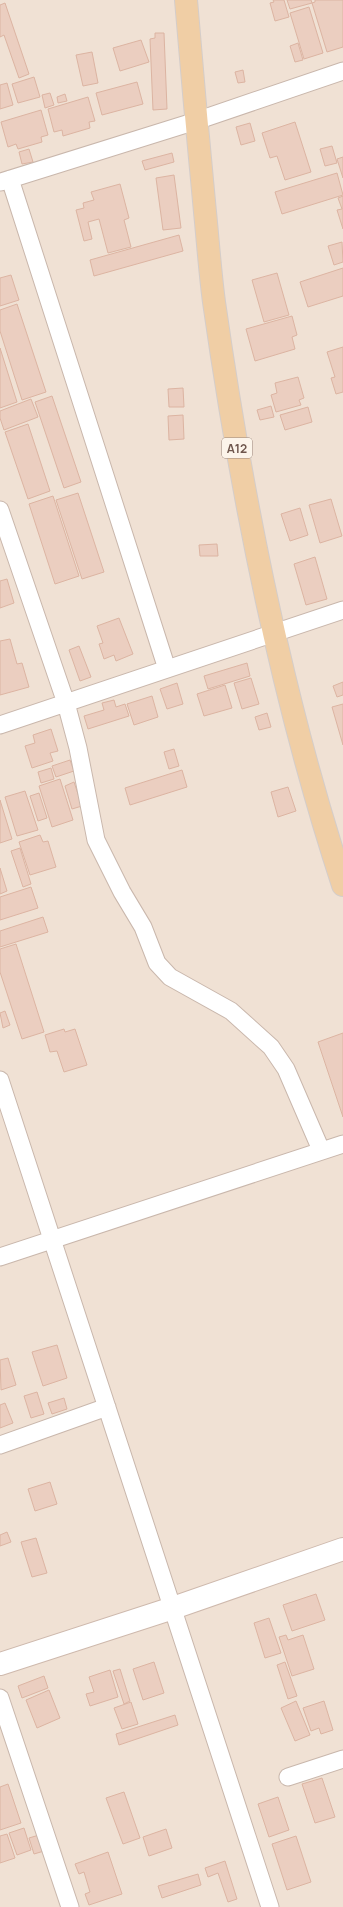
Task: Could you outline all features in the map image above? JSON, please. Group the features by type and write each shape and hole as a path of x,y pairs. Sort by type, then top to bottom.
{"main road":[{"name":"A12","path":"186,0 196,121 214,300 240,469 274,634 299,735 327,835 343,885"}],"street":[{"path":"167,669 5,180 196,121 343,71"},
{"path":"0,510 66,703 78,748 96,840 122,892 143,927 157,963 170,977 231,1011 271,1048 286,1069 321,1150"},
{"path":"0,725 343,610"},
{"path":"0,1080 270,1907"},
{"path":"0,1257 343,1144"},
{"path":"0,1445 107,1407"},
{"path":"0,1664 173,1608 343,1550"},
{"path":"0,1698 70,1907"},
{"path":"288,1777 343,1758"}],"shaded area":[{"path":"0,0 343,0 343,1907 0,1907"}],"building":[{"path":"273,0 284,0 289,17 275,21 270,3 274,2"},
{"path":"287,0 311,0 312,3 290,9"},
{"path":"315,0 343,0 343,47 327,52 312,3 315,2"},
{"path":"5,3 29,74 19,78 4,35 0,37 0,5"},
{"path":"309,7 323,53 304,59 290,13"},
{"path":"155,33 164,33 167,109 153,110 150,39 155,38"},
{"path":"141,40 149,62 120,71 113,48"},
{"path":"298,43 303,60 295,62 290,46"},
{"path":"92,52 98,83 83,86 76,55"},
{"path":"243,70 245,82 238,83 235,72"},
{"path":"34,77 40,97 18,103 12,84"},
{"path":"137,82 143,104 102,115 96,93"},
{"path":"7,83 13,105 0,109 0,85"},
{"path":"50,93 54,105 45,108 42,95"},
{"path":"65,94 67,101 58,103 57,97"},
{"path":"88,97 95,121 89,122 90,128 63,136 62,130 54,132 48,109"},
{"path":"41,110 48,135 41,137 42,142 18,149 16,144 8,147 1,122"},
{"path":"295,122 311,172 285,180 277,156 270,158 262,133"},
{"path":"250,123 255,141 241,145 236,127"},
{"path":"332,146 337,163 325,166 320,149"},
{"path":"29,149 33,162 22,164 19,152"},
{"path":"172,153 174,162 145,170 142,161"},
{"path":"343,157 343,178 337,159"},
{"path":"337,173 343,195 282,214 275,192"},
{"path":"174,175 181,228 163,230 156,178"},
{"path":"120,184 129,218 124,220 131,247 108,253 99,219 88,222 92,239 84,241 76,210 84,208 83,203 94,200 91,192"},
{"path":"343,196 343,229 337,210 342,209 338,198"},
{"path":"179,235 183,251 94,276 90,260"},
{"path":"342,242 343,262 334,265 328,246"},
{"path":"343,268 343,296 308,307 300,282"},
{"path":"277,273 289,315 264,322 252,280"},
{"path":"11,275 19,300 0,306 0,278"},
{"path":"17,304 46,392 22,400 0,331 0,310"},
{"path":"292,316 297,335 292,337 295,349 255,361 246,329"},
{"path":"343,347 343,392 336,394 331,378 335,377 327,352"},
{"path":"0,348 17,402 0,408"},
{"path":"298,377 304,398 299,400 301,405 276,412 271,395 277,393 275,383"},
{"path":"183,388 184,407 169,407 168,389"},
{"path":"52,396 81,482 64,488 35,402"},
{"path":"31,399 38,417 4,430 0,418 0,411"},
{"path":"271,406 274,417 260,420 257,410"},
{"path":"308,407 312,422 285,430 280,415"},
{"path":"183,415 184,439 169,440 168,416"},
{"path":"28,424 50,491 28,499 5,432"},
{"path":"78,493 104,572 82,579 56,500"},
{"path":"53,496 79,576 55,584 29,504"},
{"path":"331,499 342,536 320,543 309,505"},
{"path":"300,508 308,535 290,541 281,514"},
{"path":"217,544 218,556 200,556 199,545"},
{"path":"315,557 327,599 306,605 294,564"},
{"path":"7,579 14,603 0,608 0,581"},
{"path":"119,618 133,654 116,661 114,655 104,659 99,644 103,643 97,626"},
{"path":"10,639 17,664 22,663 29,687 0,695 0,641"},
{"path":"79,646 91,677 80,681 69,650"},
{"path":"247,663 250,676 208,689 204,676"},
{"path":"251,678 259,704 242,709 234,683"},
{"path":"343,682 343,695 337,697 333,686"},
{"path":"177,683 183,704 167,709 160,689"},
{"path":"225,685 232,708 204,716 197,694"},
{"path":"152,696 158,717 134,725 127,704"},
{"path":"114,700 116,707 125,704 129,716 88,729 84,716 104,710 102,703"},
{"path":"343,704 343,745 332,707"},
{"path":"267,713 271,727 259,730 255,717"},
{"path":"51,729 58,751 50,753 53,761 32,768 25,746 35,743 33,735"},
{"path":"174,749 179,766 169,769 164,752"},
{"path":"70,760 74,771 56,777 52,766"},
{"path":"51,768 54,779 41,783 38,772"},
{"path":"182,770 187,787 130,805 125,788"},
{"path":"60,779 73,820 52,827 39,786"},
{"path":"74,782 82,806 72,809 65,786"},
{"path":"288,787 296,811 278,817 271,792"},
{"path":"25,791 38,830 17,836 5,797"},
{"path":"39,793 47,818 38,821 30,796"},
{"path":"0,800 12,839 0,843"},
{"path":"40,835 43,842 48,841 56,867 30,875 19,842"},
{"path":"20,848 31,884 23,887 11,851"},
{"path":"0,868 7,891 0,894"},
{"path":"31,887 38,908 0,920 0,897"},
{"path":"43,917 48,932 0,947 0,931"},
{"path":"16,944 44,1032 22,1039 0,972 0,949"},
{"path":"5,1011 10,1025 3,1028 0,1013"},
{"path":"64,1029 65,1032 75,1029 87,1065 64,1072 57,1051 50,1052 45,1035"},
{"path":"343,1033 343,1117 318,1042"},
{"path":"57,1345 67,1378 43,1386 32,1352"},
{"path":"8,1358 16,1385 1,1390 0,1360"},
{"path":"37,1392 44,1414 31,1418 24,1396"},
{"path":"64,1398 67,1409 52,1414 48,1403"},
{"path":"5,1403 13,1423 0,1428 0,1405"},
{"path":"50,1482 57,1504 35,1511 28,1489"},
{"path":"7,1532 11,1542 0,1546 0,1535"},
{"path":"36,1538 47,1573 32,1577 21,1542"},
{"path":"316,1594 325,1620 292,1631 283,1605"},
{"path":"269,1618 281,1653 265,1658 254,1623"},
{"path":"286,1635 288,1640 303,1635 314,1669 292,1676 279,1637"},
{"path":"154,1662 164,1693 143,1700 133,1669"},
{"path":"285,1662 297,1696 288,1699 277,1665"},
{"path":"120,1669 130,1701 124,1704 113,1671"},
{"path":"110,1670 118,1697 90,1706 86,1694 94,1692 89,1677"},
{"path":"44,1676 48,1688 22,1698 18,1686"},
{"path":"49,1690 60,1718 37,1728 26,1700"},
{"path":"296,1701 310,1735 295,1741 281,1708"},
{"path":"324,1701 333,1730 321,1734 319,1728 311,1731 303,1708"},
{"path":"131,1702 138,1724 122,1729 114,1708"},
{"path":"175,1715 178,1725 119,1745 116,1734"},
{"path":"322,1778 335,1817 315,1823 302,1784"},
{"path":"8,1784 21,1823 0,1830 0,1787"},
{"path":"124,1792 140,1838 123,1844 106,1798"},
{"path":"278,1797 289,1830 269,1837 258,1804"},
{"path":"24,1828 31,1850 17,1855 9,1833"},
{"path":"166,1829 172,1848 149,1856 143,1837"},
{"path":"7,1834 15,1858 0,1863 0,1836"},
{"path":"39,1835 44,1851 34,1854 29,1838"},
{"path":"296,1836 311,1882 287,1890 272,1844"},
{"path":"108,1852 122,1894 89,1905 85,1894 90,1892 84,1872 79,1874 75,1864"},
{"path":"225,1861 237,1899 228,1902 218,1873 208,1877 205,1868"},
{"path":"198,1874 201,1885 162,1898 158,1886"}]}
